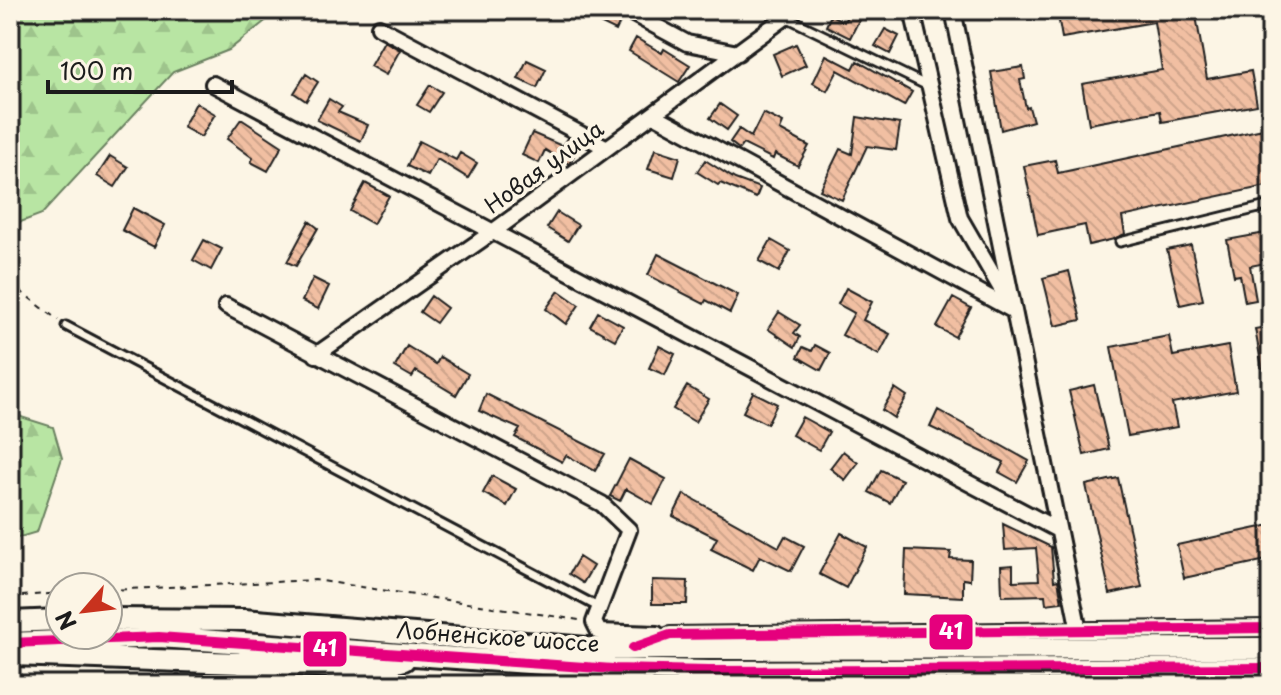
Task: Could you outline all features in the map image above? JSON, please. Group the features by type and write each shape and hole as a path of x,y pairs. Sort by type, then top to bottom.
{"main road":[{"name":"Лобненское шоссе","path":"124,619 244,620 486,642 629,650 1271,648"},
{"path":"10,622 44,621"},
{"name":"Лобненское шоссе","path":"10,643 159,637 420,656 614,676 1075,677 1271,668"},
{"path":"10,654 373,668 420,656"},
{"path":"245,661 250,685"}],"street":[{"path":"626,10 687,43 738,53"},
{"path":"912,10 960,218 1014,311"},
{"path":"953,10 1079,631"},
{"name":"Новая улица","path":"316,355 494,231 790,13"},
{"path":"379,27 607,148"},
{"path":"213,84 1056,529"},
{"path":"654,115 1014,311"},
{"path":"226,306 602,504 629,530 594,622 599,632 670,635 1271,628"},
{"path":"629,650 670,635"}],"lane":[{"path":"790,13 931,88"},
{"path":"1120,242 1271,205"},
{"path":"66,326 600,608"}],"path":[{"path":"10,283 66,326"},
{"path":"124,589 315,580 594,622"},
{"path":"335,583 335,588"},
{"path":"10,597 44,594"}],"green space":[{"path":"10,10 279,10 229,50 173,72 42,214 10,226"},
{"path":"10,386 21,417 53,427 62,458 37,532 10,540"}],"building":[{"path":"573,10 601,10 621,20 616,31"},
{"path":"850,10 862,14 850,38 826,26 831,15 844,22"},
{"path":"1057,10 1195,10 1207,79 1251,71 1257,105 1162,122 1160,111 1089,124 1082,84 1162,70 1154,22 1062,38"},
{"path":"885,29 899,36 890,54 875,46"},
{"path":"636,38 662,53 664,49 690,65 679,82 629,51"},
{"path":"384,41 400,50 386,75 370,66"},
{"path":"796,44 806,65 782,76 773,54"},
{"path":"826,55 853,69 857,61 912,92 904,106 838,70 827,91 813,83"},
{"path":"527,60 546,69 537,88 518,79"},
{"path":"1023,67 1025,79 1020,80 1026,108 1029,107 1033,121 1001,130 991,72"},
{"path":"306,74 318,82 306,101 294,93"},
{"path":"430,85 442,92 429,112 417,105"},
{"path":"329,99 342,107 338,112 368,125 361,141 317,120"},
{"path":"196,103 215,114 201,137 183,127"},
{"path":"720,104 737,116 727,130 710,118"},
{"path":"763,113 783,123 780,130 809,146 798,166 775,154 773,159 743,144 739,149 730,142 739,129 751,137"},
{"path":"857,117 900,124 896,150 867,146 842,200 820,190 840,149 852,154"},
{"path":"241,119 282,146 268,171 251,162 253,158 227,139"},
{"path":"1263,129 1271,185 1122,217 1125,234 1089,245 1085,225 1038,235 1024,166 1055,160 1058,173"},
{"path":"532,133 562,146 567,138 580,145 569,164 545,150 539,163 522,155"},
{"path":"419,141 456,160 460,153 477,163 468,178 437,159 428,176 407,166"},
{"path":"655,149 680,157 674,177 648,169"},
{"path":"110,156 128,167 115,187 97,176"},
{"path":"705,160 735,179 760,188 756,198 720,183 718,185 697,172"},
{"path":"365,183 389,196 373,224 350,211"},
{"path":"133,208 165,225 154,247 122,230"},
{"path":"557,212 578,225 568,241 547,228"},
{"path":"309,221 318,228 296,266 287,262"},
{"path":"1271,232 1271,262 1250,266 1256,300 1245,302 1240,275 1234,276 1227,240"},
{"path":"204,240 222,249 211,270 193,260"},
{"path":"771,240 790,251 779,272 759,261"},
{"path":"1191,245 1203,300 1180,305 1167,250"},
{"path":"658,254 738,295 730,313 706,300 704,304 648,275"},
{"path":"1069,271 1081,320 1055,326 1043,278"},
{"path":"313,278 329,286 318,309 302,301"},
{"path":"846,288 872,302 863,320 890,334 879,355 842,335 854,313 838,304"},
{"path":"559,291 579,305 566,324 546,309"},
{"path":"431,296 447,308 436,323 420,312"},
{"path":"953,298 971,308 955,337 937,327"},
{"path":"598,312 623,326 615,340 590,326"},
{"path":"779,312 800,325 794,333 800,337 795,347 768,329"},
{"path":"1271,326 1271,390 1266,390 1255,329"},
{"path":"1169,336 1173,356 1228,346 1236,391 1172,403 1177,427 1128,436 1111,347"},
{"path":"815,345 830,353 821,370 798,357 803,347 812,351"},
{"path":"407,346 436,364 440,357 468,374 456,395 416,371 412,377 395,367"},
{"path":"659,346 675,354 665,375 649,368"},
{"path":"1094,385 1109,449 1084,455 1069,391"},
{"path":"687,386 709,399 695,422 673,409"},
{"path":"895,388 907,396 894,418 882,410"},
{"path":"753,392 777,404 767,424 743,412"},
{"path":"486,394 605,454 595,471 566,455 562,462 515,437 520,429 479,411"},
{"path":"938,410 1029,461 1017,482 999,472 1004,462 930,427"},
{"path":"802,417 829,432 819,450 792,435"},
{"path":"843,451 858,463 845,480 830,468"},
{"path":"629,459 666,479 653,504 626,489 620,501 610,496"},
{"path":"881,470 902,480 890,503 869,492"},
{"path":"492,476 516,489 507,506 483,493"},
{"path":"1118,478 1142,587 1110,594 1086,485"},
{"path":"684,494 779,547 785,536 804,546 791,571 760,556 753,570 711,549 717,538 673,516"},
{"path":"1003,524 1051,547 1054,581 1058,580 1062,602 1046,604 1045,595 1002,596 1001,566 1013,565 1013,581 1039,580 1036,548 1005,550"},
{"path":"1271,525 1271,559 1184,578 1177,545"},
{"path":"841,533 867,547 846,588 819,574"},
{"path":"906,550 951,552 950,559 971,560 970,580 963,579 963,597 904,594"},
{"path":"579,557 593,566 583,583 569,574"},
{"path":"652,580 688,581 687,604 652,604"}],"transit line":[{"name":"41","path":"633,648 670,635 1271,628"},
{"name":"41","path":"10,643 159,637 613,669 709,671 1271,668"}]}
